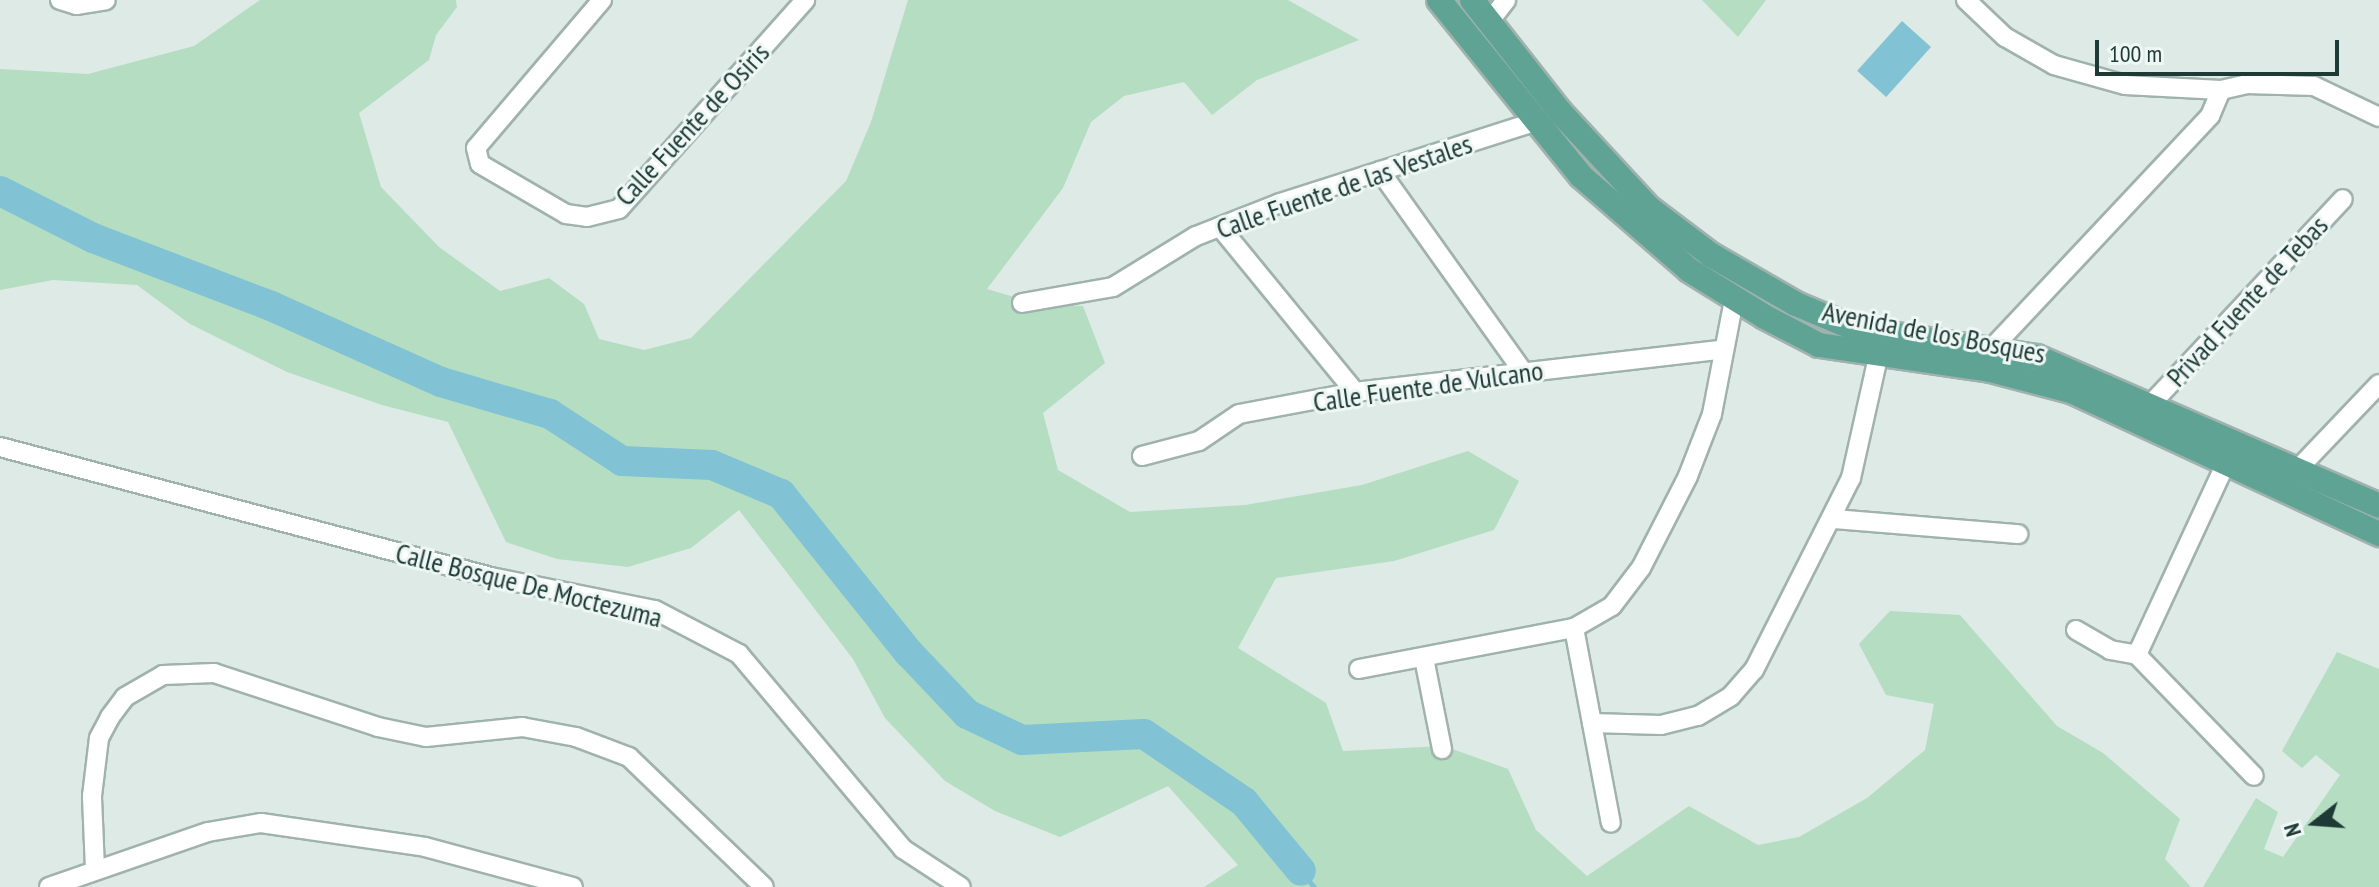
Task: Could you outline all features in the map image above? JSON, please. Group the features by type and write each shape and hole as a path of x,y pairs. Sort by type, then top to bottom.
{"main road":[{"name":"Avenida de los Bosques","path":"1439,0 1534,122 1581,176 1633,224 1734,300 1819,345 1878,357 2037,357 2152,403 2379,506"},
{"name":"Avenida de los Bosques","path":"1472,0 1616,175 1711,255 1796,304 1853,328 1992,358 2071,391 2379,534"}],"street":[{"path":"60,0 76,5 106,0"},
{"name":"Calle Fuente de Osiris","path":"602,0 481,138 476,157 480,164 566,214 587,217 619,209 805,0"},
{"path":"1489,22 1506,0"},
{"path":"1966,0 2005,37 2054,65 2125,85 2221,90 2246,84 2314,86 2379,117"},
{"path":"1992,358 2210,116 2221,90"},
{"name":"Calle Fuente de las Vestales","path":"1022,303 1113,287 1220,227 1534,122"},
{"path":"1380,171 1524,373"},
{"name":"Privad Fuente de Tebas","path":"2152,403 2343,199"},
{"path":"1220,227 1355,392"},
{"path":"1359,669 1574,628 1612,606 1641,568 1712,414 1734,300"},
{"name":"Calle Fuente de Vulcano","path":"1142,456 1199,441 1239,414 1355,392 1724,349"},
{"path":"1592,723 1661,725 1698,716 1731,696 1754,670 1834,519 1851,478 1878,357"},
{"path":"2299,468 2379,384"},
{"name":"Calle Bosque De Moctezuma","path":"2,451 491,577 655,610 739,654 903,849 961,887"},
{"path":"2137,655 2226,463"},
{"path":"1834,519 2018,534"},
{"path":"1574,628 1611,823"},
{"path":"2076,630 2110,650 2137,655 2254,776"},
{"path":"1424,658 1442,749"},
{"path":"95,869 92,796 99,738 110,717 125,697 163,675 214,673 414,735 522,727 576,737 629,757 764,887"},
{"path":"49,887 208,832 261,823 425,847 571,887"}],"green space":[{"path":"260,0 456,0 457,7 436,35 429,60 359,113 381,187 439,247 500,291 549,278 584,304 599,339 644,350 691,338 846,181 871,122 908,0 1288,0 1359,40 1257,80 1212,115 1184,82 1124,96 1091,122 1063,188 987,289 1034,303 1083,306 1105,363 1043,413 1058,470 1130,512 1245,505 1362,485 1468,451 1519,481 1494,530 1394,561 1276,578 1238,648 1326,703 1343,751 1444,746 1508,769 1536,830 1587,876 1689,806 1758,845 1799,837 1867,798 1925,750 1934,704 1886,695 1859,644 1890,611 1960,615 2057,726 2103,753 2180,819 2165,859 2191,887 1204,887 1238,865 1168,786 1060,837 995,811 945,781 885,718 853,659 739,510 691,548 628,567 557,559 506,542 448,422 382,405 287,372 190,324 137,285 53,280 0,290 0,69 88,74 194,46"},
{"path":"1702,0 1766,0 1738,37"},
{"path":"2337,652 2379,669 2379,887 2203,887 2256,798 2278,812 2264,849 2283,857 2340,775 2316,755 2302,768 2282,751"}],"water":[{"path":"1902,21 1931,47 1886,97 1857,71"}],"waterway":[{"path":"0,191 93,238 271,306 441,382 550,414 622,461 712,465 781,494 909,653 967,714 1022,740 1144,734 1244,802 1301,871"},
{"path":"1301,871 1314,887"}]}
